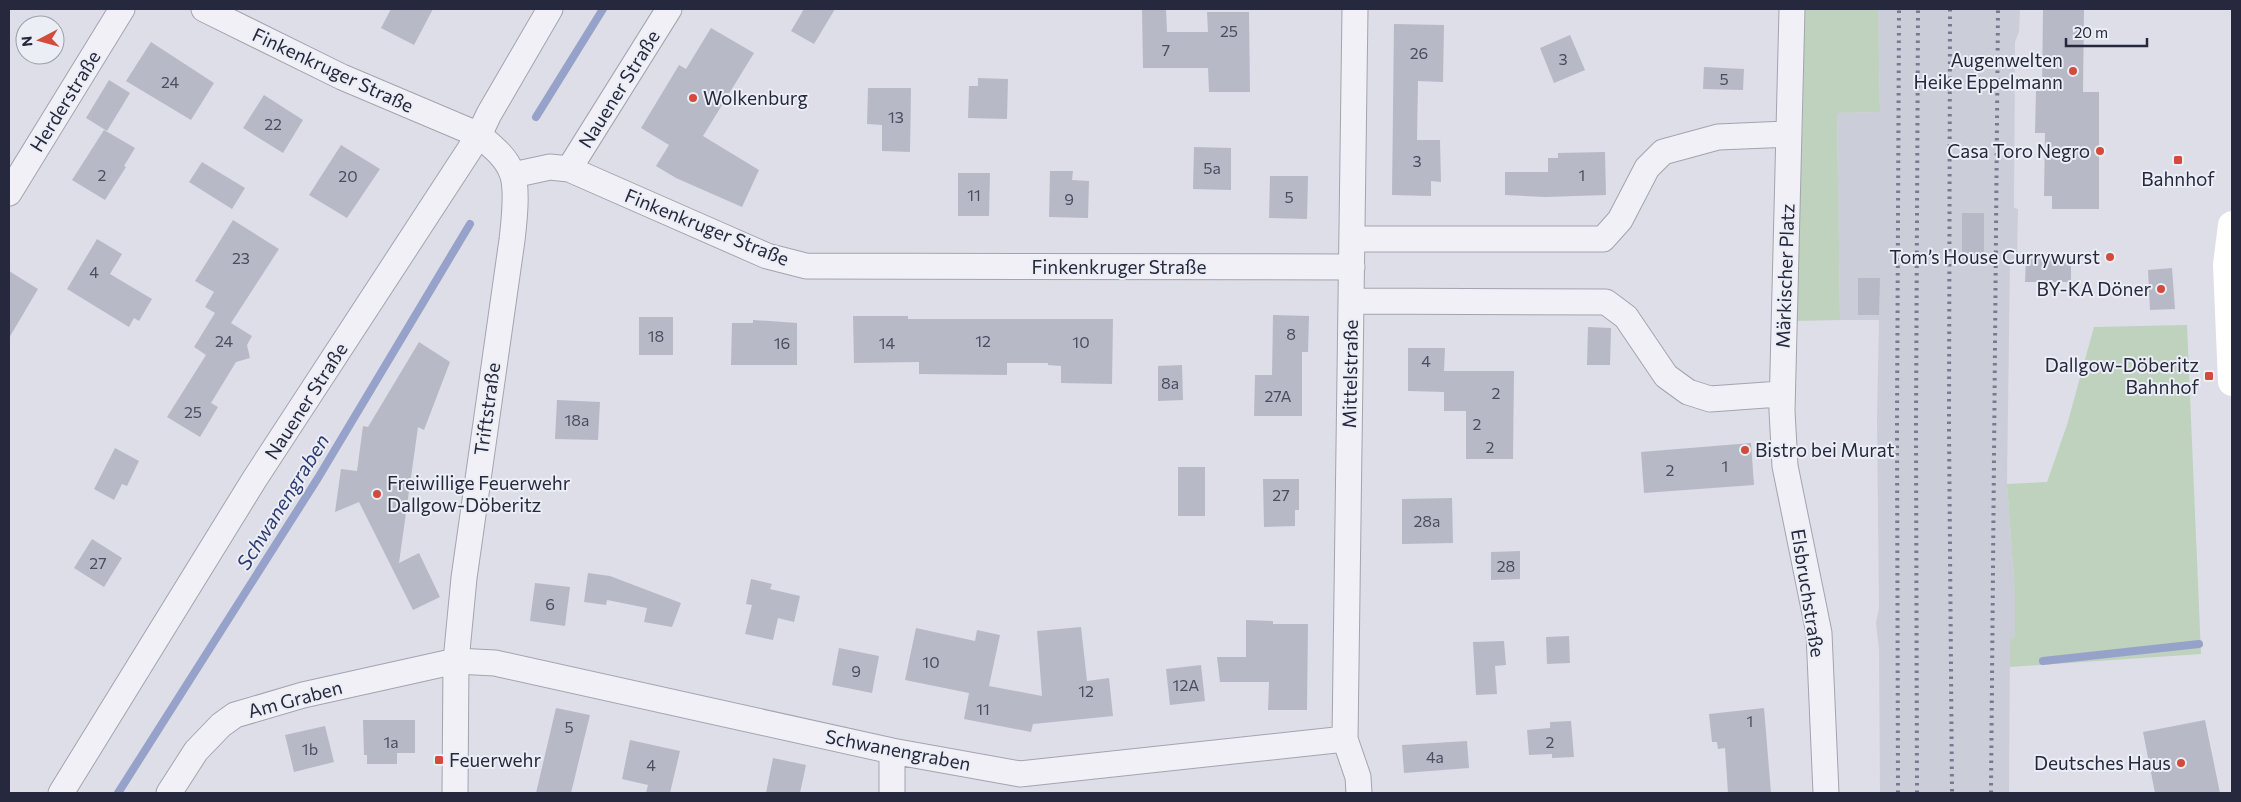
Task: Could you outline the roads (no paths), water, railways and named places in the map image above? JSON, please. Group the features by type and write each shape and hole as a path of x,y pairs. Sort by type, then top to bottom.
{"street":[{"name":"Herderstraße","path":"9,193 122,9"},
{"name":"Finkenkruger Straße","path":"204,9 342,77 479,135 497,151 513,175 550,167 569,169 767,256 806,266 1352,267"},
{"name":"Nauener Straße","path":"61,793 254,480 479,135 489,114 550,9"},
{"name":"Nauener Straße","path":"569,169 669,9"},
{"name":"Mittelstraße","path":"1345,739 1355,9"},
{"name":"Märkischer Platz","path":"1781,394 1792,9"},
{"path":"1352,239 1603,239 1620,220 1647,168 1663,152 1718,137 1789,134"},
{"name":"Triftstraße","path":"456,793 456,661 468,549 512,240 515,208 513,175"},
{"path":"2232,225 2227,264 2232,382"},
{"path":"1351,301 1606,302 1626,317 1666,376 1688,392 1710,399 1781,394"},
{"name":"Elsbruchstraße","path":"1781,394 1785,466 1819,633 1826,793"},
{"name":"Schwanengraben","path":"456,661 495,663 892,751 1020,774 1345,739"},
{"name":"Am Graben","path":"168,793 196,751 221,725 235,714 302,695 456,661"},
{"path":"1345,739 1358,776 1359,793"},
{"path":"892,751 892,793"}],"waterway":[{"path":"536,117 603,9"},
{"name":"Schwanengraben","path":"118,793 318,478 470,224"},
{"name":"Schwanengraben","path":"2043,661 2199,644"}],"railway":[{"path":"1898,793 1899,9"},
{"path":"1917,793 1918,9"},
{"path":"1950,9 1949,427 1952,793"},
{"path":"1991,793 1998,9"}],"place":[{"name":"Augenwelten Heike Eppelmann","path":"2073,71"},
{"name":"Wolkenburg","path":"693,98"},
{"name":"Casa Toro Negro","path":"2100,151"},
{"name":"Bahnhof","path":"2178,160"},
{"name":"Tom’s House Currywurst","path":"2110,257"},
{"name":"BY-KA Döner","path":"2161,289"},
{"name":"Dallgow-Döberitz Bahnhof","path":"2209,376"},
{"name":"Bistro bei Murat","path":"1745,450"},
{"name":"Freiwillige Feuerwehr Dallgow-Döberitz","path":"377,494"},
{"name":"Feuerwehr","path":"439,760"},
{"name":"Deutsches Haus","path":"2181,763"}]}
